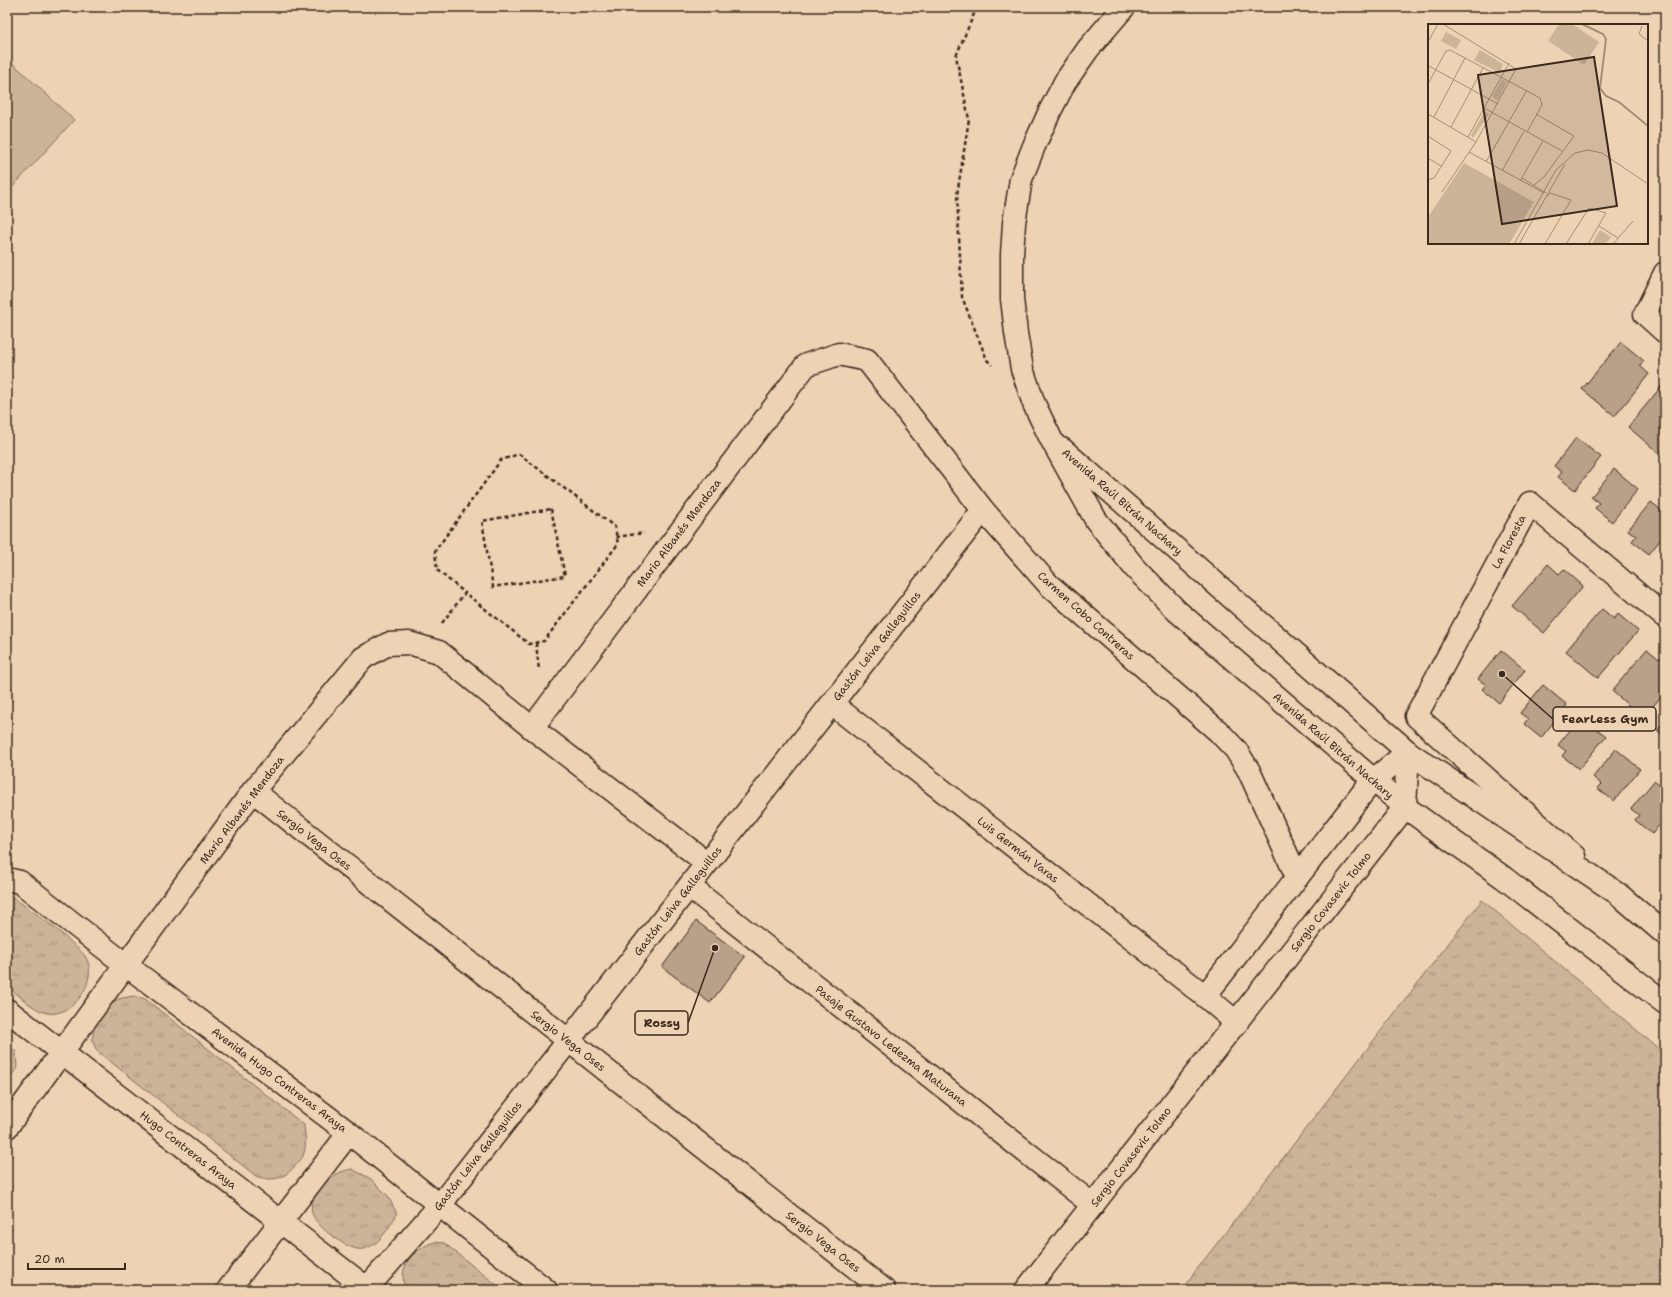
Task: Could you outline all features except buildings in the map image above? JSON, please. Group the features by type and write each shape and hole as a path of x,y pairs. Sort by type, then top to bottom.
{"street":[{"name":"Avenida Raúl Bitrán Nachary","path":"1124,7 1088,49 1069,76 1050,111 1021,179 1014,223 1012,255 1012,284 1016,333 1025,376 1034,404 1051,439 1096,520 1135,568 1177,611 1372,781 1405,807 1504,878 1665,1003"},
{"path":"1665,273 1644,314 1665,332"},
{"name":"Carmen Cobo Contreras","path":"839,354 867,360 983,510 1050,585 1218,731 1236,750 1249,771 1297,877"},
{"name":"Mario Albanés Mendoza","path":"532,728 806,365 839,354"},
{"name":"Avenida Raúl Bitrán Nachary","path":"1051,439 1408,752 1617,893 1665,934"},
{"name":"La Floresta","path":"1617,893 1416,716 1530,503 1665,617"},
{"name":"Gastón Leiva Galleguillos","path":"368,1289 440,1205 983,510"},
{"name":"Mario Albanés Mendoza","path":"7,1127 253,791 363,658 388,644 409,644 439,652 532,728 707,863"},
{"name":"Luis Germán Varas","path":"832,704 1205,996 1236,1023"},
{"path":"1205,996 1372,781 1408,752"},
{"path":"1405,807 1408,752"},
{"name":"Sergio Vega Oses","path":"253,791 884,1290"},
{"name":"Sergio Covasevic Tolmo","path":"1026,1290 1405,807"},
{"name":"Avenida Hugo Contreras Araya","path":"7,878 20,882 126,966 349,1133 546,1290"},
{"name":"Pasaje Gustavo Ledezma Maturana","path":"690,886 1093,1205"},
{"name":"Hugo Contreras Araya","path":"7,1010 368,1289"},
{"path":"228,1290 349,1133"}],"path":[{"path":"977,7 956,56 969,119 957,194 962,297 987,360 997,370"},
{"path":"519,454 615,527 618,544 544,641 529,644 465,593 437,570 435,551 501,460 519,454"},
{"path":"551,509 565,576 493,587 482,521 551,509"},
{"path":"423,648 465,593"}],"green space":[{"path":"7,58 74,120 7,193"},
{"path":"7,895 11,896 51,925 85,956 89,965 87,985 82,995 75,1003 66,1009 57,1013 47,1013 31,1006 7,986"},
{"path":"1482,900 1665,1054 1665,1290 1181,1290"},
{"path":"133,996 145,999 153,1005 304,1125 305,1149 303,1156 287,1174 272,1179 256,1176 97,1051 92,1040 96,1017 118,999"},
{"path":"7,1045 16,1052 17,1068 7,1082"},
{"path":"352,1169 371,1179 388,1196 397,1214 379,1240 370,1247 364,1249 350,1247 326,1231 319,1225 312,1213 311,1207 315,1195 327,1180 339,1173"},
{"path":"434,1242 444,1243 503,1290 406,1290 403,1282 403,1274 408,1260 426,1245"}],"place":[{"name":"FearLess Gym","path":"1502,674"},
{"name":"Rossy","path":"715,948"}]}
